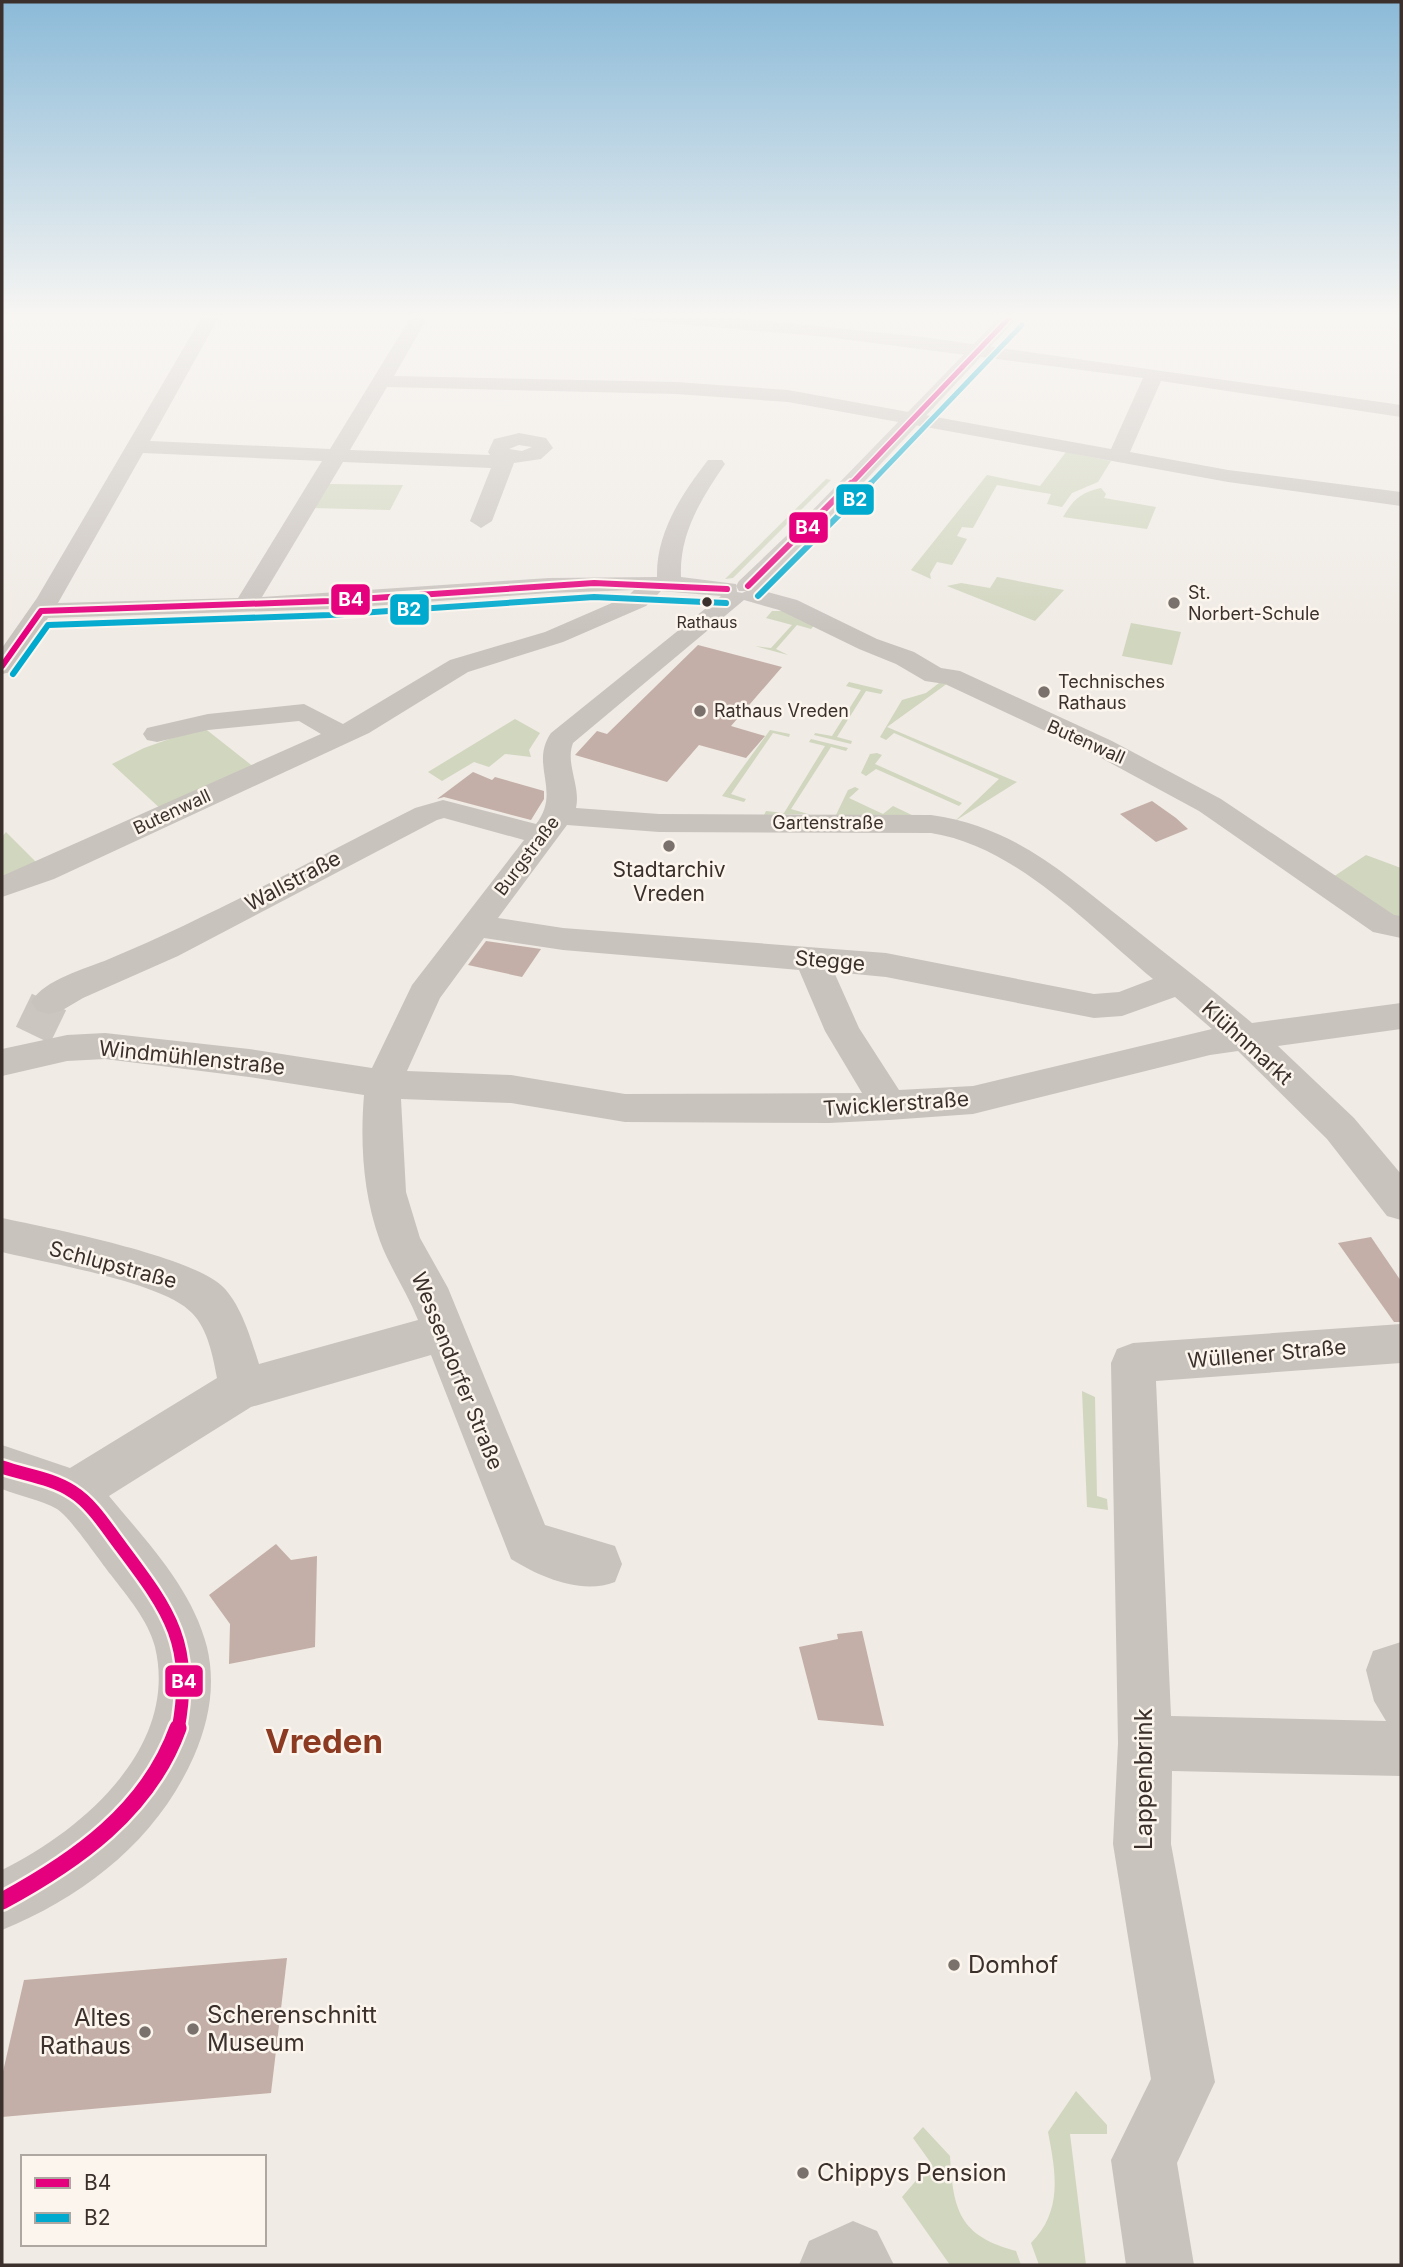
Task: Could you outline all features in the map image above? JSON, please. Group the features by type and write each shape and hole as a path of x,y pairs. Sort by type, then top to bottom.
{"street":[{"path":"2,666 41,611 150,421"},
{"path":"249,604 250,597 358,421"},
{"name":"Burgstraße","path":"383,1084 424,994 553,825 565,795 554,757 561,739 740,592 910,421"},
{"path":"928,421 1228,476 1401,499"},
{"path":"1118,457 1134,421"},
{"path":"135,447 336,456 505,459 481,520"},
{"path":"662,585 675,537 715,464"},
{"name":"Butenwall","path":"2,887 43,872 342,735 459,666 554,637 637,601 662,585"},
{"name":"Butenwall","path":"41,611 249,604 513,589 662,585 740,592 788,605 867,644 905,658 923,670 951,677 1114,753 1210,805 1385,924 1401,927"},
{"path":"158,734 208,722 304,712 342,735"},
{"name":"Wallstraße","path":"49,1002 71,989 166,948 426,814 443,810 553,825"},
{"name":"Gartenstraße","path":"553,825 944,825 993,841 1034,865 1076,899"},
{"name":"Klühnmarkt","path":"1076,899 1180,982 1337,1124 1401,1204"},
{"name":"Stegge","path":"474,926 563,939 897,967 1108,1007 1180,982"},
{"path":"811,959 844,1031 889,1107"},
{"name":"Twicklerstraße","path":"383,1084 511,1089 625,1108 889,1107 973,1100 1172,1050 1401,1016"},
{"name":"Windmühlenstraße","path":"20,1051 115,1047 310,1071 383,1084"},
{"name":"Wessendorfer Straße","path":"383,1084 381,1116 386,1192 401,1242 427,1288 500,1478 528,1542 547,1553 597,1564"},
{"name":"Schlupstraße","path":"2,1235 162,1276 194,1288 207,1298 216,1313 239,1372 242,1389"},
{"path":"74,1492 220,1399 242,1389 444,1332"},
{"name":"Wüllener Straße","path":"1133,1363 1401,1343"},
{"name":"Lappenbrink","path":"1133,1363 1145,1743 1142,1844 1183,2082 1144,2160 1160,2265"},
{"path":"2,1467 74,1492 151,1588 172,1625 181,1646 185,1666 184,1702 175,1736 152,1781 113,1828 74,1860 43,1881 2,1900"},
{"path":"1401,1668 1392,1670 1401,1701"},
{"path":"1145,1743 1401,1749"}],"green space":[{"path":"1066,452 1111,461 1098,482 1072,493 1062,507 1047,504 1051,494 997,485 973,528 962,527 957,536 967,539 952,565 937,562 930,574 931,579 911,570 987,475 1040,486"},
{"path":"826,479 831,480 733,578 725,579"},
{"path":"329,484 403,485 390,510 314,508"},
{"path":"1101,488 1106,494 1104,498 1156,507 1147,529 1063,517 1078,498"},
{"path":"997,577 1064,590 1035,621 947,586 961,583 990,588"},
{"path":"772,611 788,611 816,623 811,629 797,625 776,649 788,655 755,646 771,648 792,625 766,618"},
{"path":"1131,623 1181,632 1172,665 1122,656"},
{"path":"943,680 948,683 887,727 1017,782 955,821 999,779 894,733 886,740 880,737 902,700 926,693"},
{"path":"849,682 883,690 881,694 866,691 837,737 852,741 851,744 814,735 832,736 861,690 846,686"},
{"path":"515,719 540,733 529,750 531,757 505,754 489,767 474,762 442,781 428,772"},
{"path":"203,727 255,768 163,811 112,764 144,748"},
{"path":"770,730 790,734 789,737 773,733 731,794 746,799 744,802 722,796"},
{"path":"811,739 848,748 846,751 831,747 791,809 808,814 764,815 766,811 784,813 825,746 809,742"},
{"path":"870,754 882,755 875,764 962,803 959,806 876,769 866,776 861,773"},
{"path":"855,787 859,789 849,798 883,814 893,806 916,817 836,815 848,790"},
{"path":"6,832 39,865 2,882 2,837"},
{"path":"1366,855 1401,868 1401,918 1395,920 1330,879"},
{"path":"1082,1391 1095,1397 1097,1496 1107,1499 1108,1510 1087,1507"},
{"path":"1076,2091 1107,2125 1107,2134 1070,2134 1086,2265 1039,2265 1031,2243 1048,2218 1055,2191 1048,2132"},
{"path":"923,2127 950,2156 954,2192 963,2218 982,2238 1016,2251 1021,2265 950,2265 902,2197 931,2163 913,2138"}],"building":[{"name":"Rathaus Vreden","path":"698,645 782,667 731,726 765,736 746,758 699,745 667,782 575,755 597,731 607,734"},
{"path":"473,772 492,780 495,777 544,791 544,799 531,820 444,797 437,799"},
{"path":"1152,801 1188,829 1156,842 1120,814"},
{"path":"486,941 541,949 522,977 468,965"},
{"path":"1371,1237 1401,1281 1401,1322 1394,1322 1338,1243"},
{"path":"276,1544 291,1560 317,1556 315,1647 229,1664 230,1624 209,1595"},
{"path":"862,1631 884,1726 818,1720 799,1647 838,1639 837,1634"},
{"name":"Altes Rathaus","path":"287,1958 271,2093 2,2117 2,2076 24,1980"}],"tunnel":[{"path":"33,1035 49,1002"}],"transit line":[{"name":"B4","path":"748,586 911,421"},
{"name":"B2","path":"758,596 823,533 930,421"},
{"name":"B4","path":"2,666 41,611 330,601 594,583 727,589"},
{"name":"B2","path":"13,674 48,625 330,615 594,597 726,603"},
{"name":"B4","path":"2,1467 72,1491 95,1514 148,1583 168,1614 181,1647 185,1690 178,1730 161,1767 136,1801 106,1832 73,1858 2,1901"}],"place":[{"name":"Rathaus","path":"707,602"},
{"name":"St. Norbert-Schule","path":"1174,603"},
{"name":"Technisches Rathaus","path":"1044,692"},
{"name":"Rathaus Vreden","path":"700,711"},
{"name":"Stadtarchiv Vreden","path":"669,846"},
{"name":"Domhof","path":"954,1965"},
{"name":"Scherenschnitt Museum","path":"193,2029"},
{"name":"Altes Rathaus","path":"145,2032"},
{"name":"Chippys Pension","path":"803,2173"}],"district":[{"name":"Vreden","path":"324,1741"}]}
